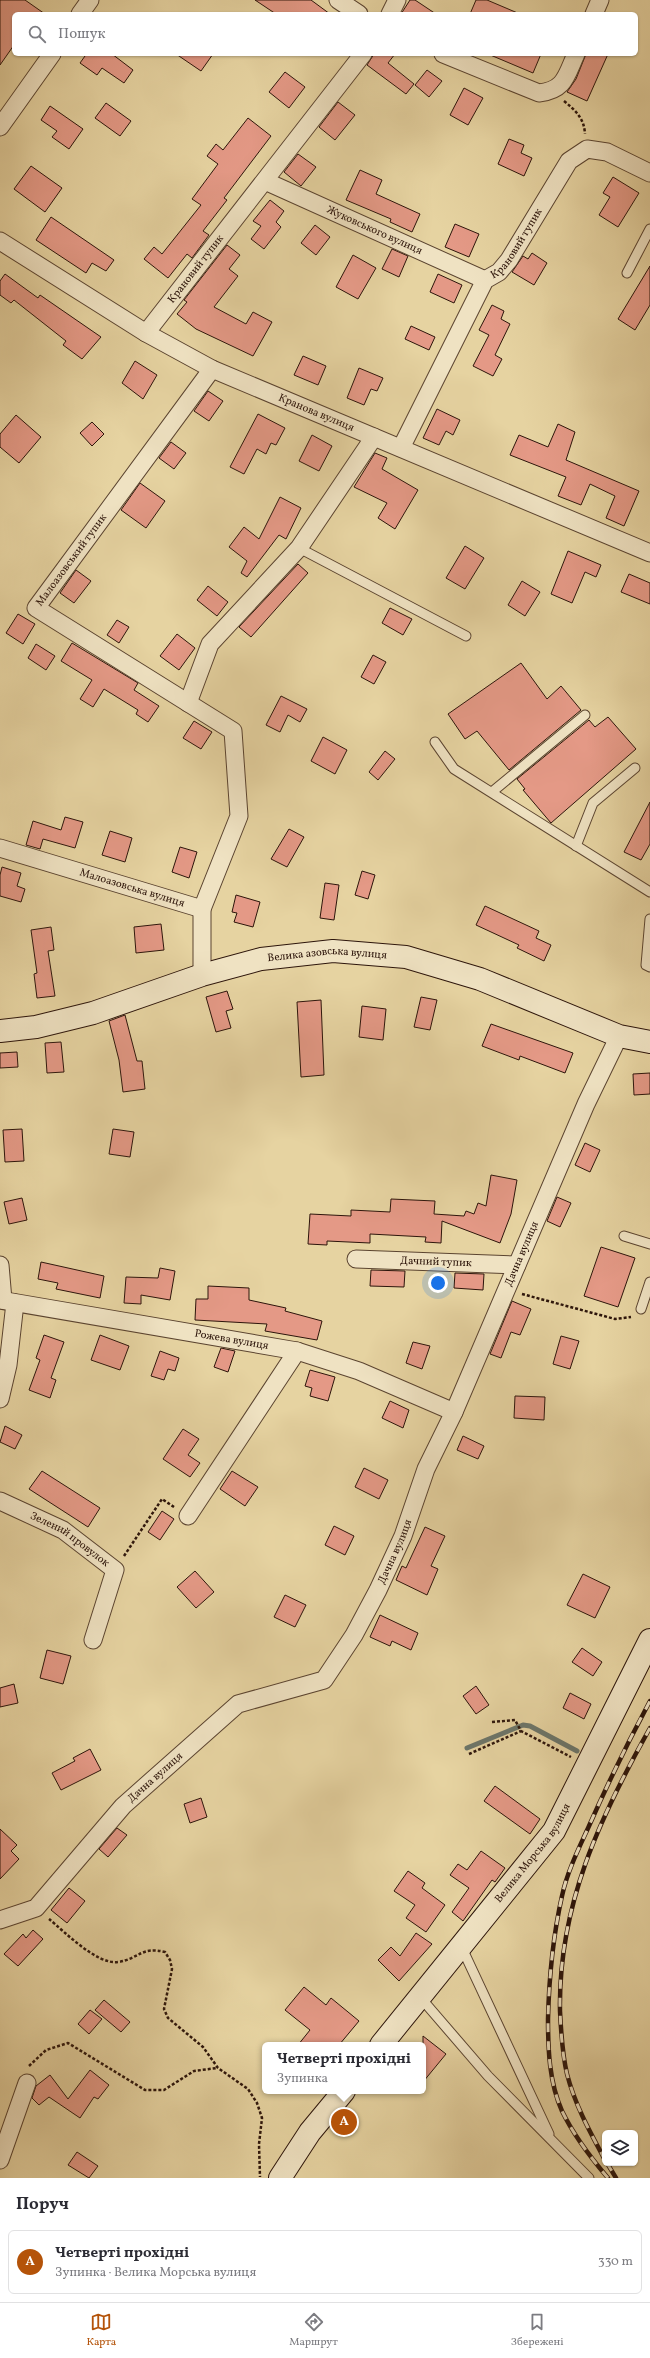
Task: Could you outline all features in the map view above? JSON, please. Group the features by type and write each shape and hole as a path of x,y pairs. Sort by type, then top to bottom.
{"street":[{"path":"81,12 90,0"},
{"path":"338,0 356,12"},
{"path":"391,12 398,0"},
{"path":"595,12 600,0"},
{"path":"0,127 51,56"},
{"name":"Крановий тупик","path":"146,333 361,56"},
{"path":"449,56 539,93 553,91 563,82 575,56"},
{"path":"587,149 607,152 650,173"},
{"name":"Крановий тупик","path":"401,448 485,280 499,272 509,260 569,161 587,149"},
{"name":"Жуковського вулиця","path":"264,181 485,280"},
{"name":"Кранова вулиця","path":"0,240 146,333 212,369 650,553"},
{"name":"Малоазовський тупик","path":"202,909 239,816 233,731 36,608 212,369"},
{"path":"188,703 210,644 299,548 374,437"},
{"name":"Малоазовська вулиця","path":"0,848 202,909"},
{"path":"202,909 202,975"},
{"name":"Велика азовська вулиця","path":"0,1031 36,1027 93,1013 202,975 261,959 333,952 406,957 480,979 619,1036 650,1042"},
{"name":"Дачна вулиця","path":"36,1908 123,1806 238,1704 324,1680 354,1635 378,1590 403,1536 426,1469 454,1412 586,1104 619,1036"},
{"name":"Дачний тупик","path":"356,1259 517,1266"},
{"path":"0,1265 6,1301 8,1365 0,1399"},
{"name":"Рожева вулиця","path":"6,1301 297,1350 359,1371 454,1412"},
{"path":"188,1516 297,1350"},
{"name":"Зелений провулок","path":"0,1501 63,1530 115,1570 94,1640"},
{"name":"Велика Морська вулиця","path":"383,2042 554,1831 650,1640"},
{"path":"0,1920 36,1908"},
{"path":"0,2160 27,2083"},
{"path":"280,2178 310,2132 342,2094"}],"lane":[{"path":"627,273 650,230"},
{"path":"299,548 466,636"},
{"path":"492,792 585,715"},
{"path":"435,742 454,769 650,892"},
{"path":"576,846 592,803 634,768"},
{"path":"650,919 646,965 650,968"},
{"path":"624,1236 650,1244"},
{"path":"641,1309 650,1282"},
{"path":"461,1946 552,2140"},
{"path":"420,1997 488,2076 589,2178"}],"path":[{"path":"553,91 580,116 584,124 587,149"},
{"path":"537,1298 615,1319"},
{"path":"115,1570 162,1499"},
{"path":"492,1722 515,1720 521,1730 586,1766"},
{"path":"469,1754 521,1730"},
{"path":"36,1908 99,1959 118,1962 146,1950 165,1952 170,1960 172,1969 164,2009 168,2018 202,2047 218,2068 248,2089 257,2103 262,2118 259,2144 260,2178"},
{"path":"27,2083 27,2070 33,2060 46,2050 68,2043 145,2090 164,2090 194,2071 218,2068"}],"building":[{"path":"0,0 25,0 42,12 12,12 12,48 0,65"},
{"path":"255,0 311,0 327,12 273,12"},
{"path":"410,0 415,0 433,12 402,12"},
{"path":"476,0 487,0 515,12 471,12"},
{"path":"85,56 115,56 133,70 124,83 102,68 97,75 80,63"},
{"path":"179,56 212,56 201,71"},
{"path":"373,56 393,56 388,63 414,84 406,94 367,65"},
{"path":"493,56 540,56 533,73"},
{"path":"585,56 607,56 587,101 567,92 576,79"},
{"path":"427,70 442,81 429,97 415,85"},
{"path":"285,72 305,87 289,108 269,92"},
{"path":"464,88 483,98 468,125 450,115"},
{"path":"338,102 355,115 335,140 319,127"},
{"path":"106,103 131,121 120,136 95,118"},
{"path":"50,106 83,129 69,149 52,137 57,131 41,120"},
{"path":"248,118 271,136 224,198 227,200 203,231 209,235 192,258 187,254 168,278 144,259 154,247 162,254 201,205 192,199 218,164 207,156 216,144 223,150"},
{"path":"509,139 524,145 521,153 532,158 524,176 498,164"},
{"path":"298,154 316,167 301,186 284,172"},
{"path":"31,166 62,188 45,212 14,189"},
{"path":"360,170 382,180 376,194 420,214 412,232 390,222 391,219 346,200"},
{"path":"613,177 639,193 618,227 599,215 610,197 603,193"},
{"path":"270,200 284,211 276,222 281,227 264,249 251,239 261,226 253,221"},
{"path":"51,217 114,260 106,271 92,263 86,273 36,240"},
{"path":"455,224 479,234 469,257 445,247"},
{"path":"315,225 330,237 316,255 301,243"},
{"path":"227,245 240,255 229,269 238,276 214,307 246,324 253,312 272,322 253,356 196,329 177,314 187,302 184,300"},
{"path":"392,249 408,256 399,277 382,269"},
{"path":"532,253 547,263 534,285 512,272 523,256 528,259"},
{"path":"353,255 376,268 358,299 336,287"},
{"path":"650,266 650,305 635,330 618,319"},
{"path":"5,274 38,298 40,295 101,337 82,359 63,345 66,341 14,300 11,303 0,295 0,281"},
{"path":"438,274 462,285 454,303 430,292"},
{"path":"492,305 504,311 501,319 510,324 495,355 502,359 493,376 473,366 489,335 479,330"},
{"path":"411,326 435,337 429,350 405,339"},
{"path":"303,356 326,366 318,385 294,375"},
{"path":"135,361 157,375 143,399 122,383"},
{"path":"359,368 383,378 377,391 371,389 364,405 347,398"},
{"path":"208,391 223,401 209,421 194,411"},
{"path":"437,409 460,420 453,435 446,431 439,445 423,438"},
{"path":"258,414 285,428 276,445 271,443 266,454 257,449 244,474 230,467"},
{"path":"16,415 41,437 19,463 0,447 0,434"},
{"path":"92,422 104,434 92,446 80,433"},
{"path":"558,424 575,432 566,460 639,491 624,526 606,518 615,496 590,484 581,505 558,496 566,477 510,455 519,435 548,447"},
{"path":"312,435 332,446 319,471 299,461"},
{"path":"171,442 186,453 174,469 159,458"},
{"path":"375,453 387,458 382,469 418,490 395,529 378,518 387,503 354,487"},
{"path":"140,483 165,501 146,528 121,510"},
{"path":"280,497 301,508 286,539 279,535 247,577 241,573 247,561 229,547 244,527 259,539"},
{"path":"465,546 484,558 465,589 446,578"},
{"path":"568,551 601,565 596,577 585,572 572,603 551,594"},
{"path":"298,564 308,573 251,637 239,627"},
{"path":"76,570 91,581 74,603 60,593"},
{"path":"629,574 650,583 650,604 621,592"},
{"path":"522,581 540,592 525,616 508,605"},
{"path":"208,586 228,602 217,616 197,600"},
{"path":"390,608 412,619 403,635 382,623"},
{"path":"18,614 35,624 23,644 6,633"},
{"path":"117,620 129,627 119,643 107,635"},
{"path":"177,634 195,648 179,670 160,656"},
{"path":"72,643 138,683 134,690 159,706 148,722 136,714 138,710 104,689 93,707 80,699 92,680 61,661"},
{"path":"36,644 55,656 46,670 28,658"},
{"path":"373,655 386,662 374,684 361,677"},
{"path":"521,663 547,699 561,686 581,710 509,770 477,731 465,739 448,714"},
{"path":"281,696 307,709 300,722 288,715 280,732 266,725"},
{"path":"608,717 636,749 551,823 523,790 525,789 517,779 589,720 595,727"},
{"path":"194,721 212,732 201,749 183,738"},
{"path":"323,737 347,750 335,774 311,761"},
{"path":"385,751 395,759 378,780 369,772"},
{"path":"650,802 650,844 641,860 624,852"},
{"path":"65,817 83,822 75,848 43,839 40,849 26,845 33,821 61,830"},
{"path":"289,829 304,837 287,867 271,859"},
{"path":"110,831 132,838 125,862 102,855"},
{"path":"180,847 197,852 189,878 172,872"},
{"path":"2,867 21,873 17,886 25,889 21,902 0,896 0,875"},
{"path":"362,871 375,875 368,899 355,895"},
{"path":"325,883 339,885 334,920 320,918"},
{"path":"236,895 260,902 253,927 234,922 237,913 232,912"},
{"path":"485,906 539,931 536,938 551,945 544,961 517,948 519,945 476,925"},
{"path":"161,924 164,950 136,953 134,927"},
{"path":"51,927 54,950 48,951 55,996 37,998 34,974 37,973 31,930"},
{"path":"227,991 233,1009 226,1011 231,1028 216,1032 206,997"},
{"path":"421,997 437,1000 430,1030 414,1027"},
{"path":"321,1000 324,1075 301,1077 297,1002"},
{"path":"362,1006 386,1009 383,1040 359,1037"},
{"path":"125,1015 137,1061 142,1061 145,1089 123,1092 119,1060 109,1021"},
{"path":"491,1024 573,1053 565,1073 520,1056 519,1060 482,1046"},
{"path":"61,1042 64,1072 47,1073 45,1043"},
{"path":"17,1052 18,1067 0,1068 0,1053"},
{"path":"650,1073 650,1094 634,1095 633,1074"},
{"path":"22,1129 24,1161 5,1162 3,1130"},
{"path":"113,1129 134,1132 130,1157 109,1154"},
{"path":"585,1143 600,1150 590,1172 575,1165"},
{"path":"491,1175 517,1180 511,1214 500,1243 442,1221 441,1243 425,1242 426,1237 370,1234 370,1243 327,1241 327,1245 308,1244 310,1214 351,1216 351,1210 390,1212 391,1199 435,1201 434,1214 464,1216 466,1211 474,1214 478,1203 486,1206"},
{"path":"557,1197 571,1203 560,1227 547,1221"},
{"path":"22,1198 27,1220 9,1224 4,1202"},
{"path":"601,1247 635,1258 618,1307 584,1296"},
{"path":"41,1262 104,1276 100,1298 56,1289 58,1283 38,1279"},
{"path":"160,1268 175,1271 170,1300 141,1295 141,1304 124,1303 126,1277 158,1278"},
{"path":"371,1270 405,1271 404,1287 370,1286"},
{"path":"455,1273 484,1274 483,1290 454,1288"},
{"path":"208,1286 249,1288 249,1300 286,1308 285,1311 322,1321 317,1340 265,1331 267,1324 195,1320 196,1299 208,1299"},
{"path":"512,1301 531,1309 520,1335 511,1332 501,1358 490,1354"},
{"path":"44,1335 64,1342 51,1378 56,1380 50,1398 29,1390 40,1360 36,1358"},
{"path":"100,1335 129,1346 120,1370 91,1360"},
{"path":"561,1336 579,1341 570,1369 553,1364"},
{"path":"413,1342 430,1346 422,1369 406,1363"},
{"path":"221,1348 235,1351 228,1372 214,1367"},
{"path":"160,1351 179,1358 175,1371 168,1369 164,1380 151,1376"},
{"path":"310,1370 335,1377 328,1401 310,1396 312,1388 305,1386"},
{"path":"515,1396 545,1397 544,1420 514,1418"},
{"path":"390,1401 409,1410 403,1428 382,1418"},
{"path":"5,1426 22,1435 15,1449 0,1442"},
{"path":"183,1429 199,1439 188,1455 200,1463 190,1477 163,1459"},
{"path":"463,1436 484,1446 478,1459 457,1450"},
{"path":"364,1468 388,1480 379,1499 355,1487"},
{"path":"42,1471 100,1508 88,1527 29,1489"},
{"path":"232,1471 258,1487 245,1506 220,1489"},
{"path":"162,1511 174,1519 160,1540 148,1532"},
{"path":"334,1526 354,1536 345,1555 325,1545"},
{"path":"425,1527 445,1536 431,1566 438,1569 427,1595 396,1580 402,1566 406,1568"},
{"path":"195,1571 214,1592 196,1608 177,1587"},
{"path":"583,1574 610,1587 595,1618 567,1605"},
{"path":"285,1595 306,1605 295,1627 274,1617"},
{"path":"380,1615 418,1633 411,1650 392,1641 390,1646 370,1637"},
{"path":"582,1648 602,1662 593,1676 572,1662"},
{"path":"47,1650 71,1656 63,1684 40,1678"},
{"path":"14,1684 18,1703 0,1707 0,1688"},
{"path":"476,1686 489,1705 476,1714 463,1696"},
{"path":"570,1693 591,1704 584,1719 563,1708"},
{"path":"90,1749 101,1770 61,1790 52,1773 75,1761 73,1758"},
{"path":"495,1786 540,1819 530,1834 484,1801"},
{"path":"201,1798 207,1817 190,1823 184,1804"},
{"path":"117,1828 127,1835 108,1857 99,1849"},
{"path":"0,1829 17,1845 11,1851 19,1859 0,1879"},
{"path":"481,1851 505,1868 495,1882 492,1880 463,1921 452,1912 469,1888 450,1875 458,1864 467,1870"},
{"path":"408,1871 425,1883 422,1888 445,1905 426,1932 406,1918 415,1905 394,1891"},
{"path":"69,1888 85,1901 67,1923 51,1910"},
{"path":"33,1930 43,1939 18,1966 4,1954 23,1934 26,1938"},
{"path":"416,1933 432,1944 399,1981 378,1960 391,1947 400,1956"},
{"path":"304,1987 326,2005 331,1998 359,2021 342,2042 300,2042 310,2030 285,2010"},
{"path":"104,2000 130,2022 121,2032 95,2010"},
{"path":"90,2010 102,2019 89,2034 78,2024"},
{"path":"423,2036 446,2054 426,2078 426,2042 423,2042"},
{"path":"90,2070 109,2085 98,2099 94,2097 80,2118 49,2097 39,2105 32,2098 36,2086 50,2075 68,2099"},
{"path":"77,2152 98,2166 89,2178 68,2165"}],"waterway":[{"path":"467,1748 523,1725 530,1726 577,1751"}],"railway":[{"path":"608,2178 571,2128 562,2111 554,2089 548,2042 550,1973 559,1911 564,1887 570,1869 611,1778 650,1701"},
{"path":"602,2155 588,2129 570,2085 565,2066 560,2011 561,1972 566,1935 574,1899 586,1864 599,1829 650,1728"},
{"path":"609,2166 616,2178"}],"place":[{"name":"Четверті прохідні","path":"344,2122"}]}
